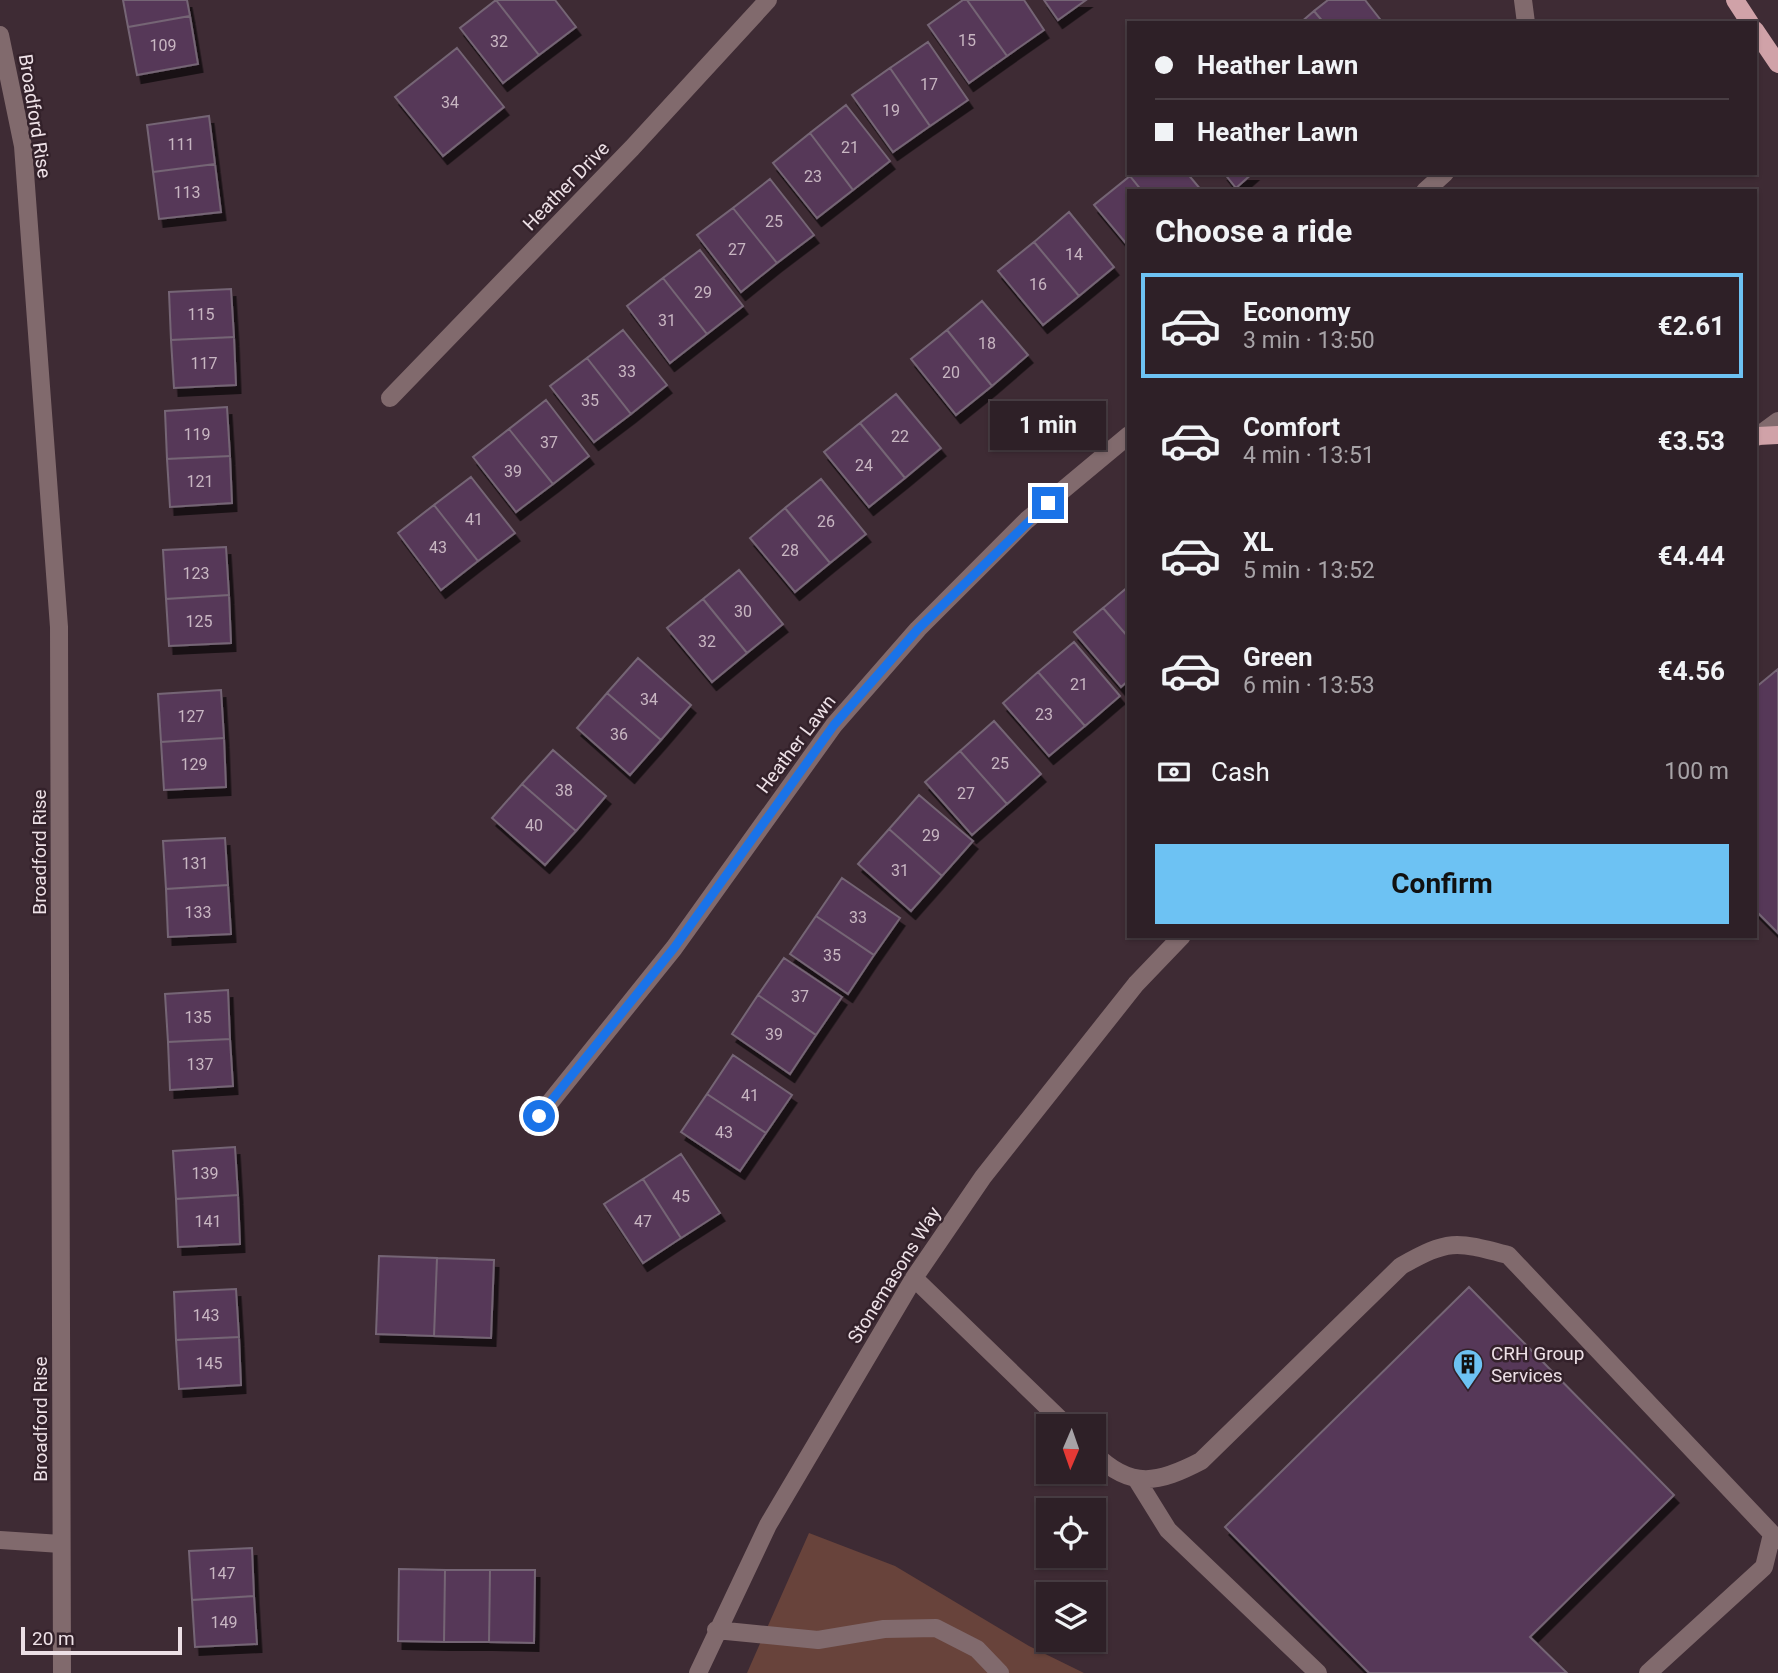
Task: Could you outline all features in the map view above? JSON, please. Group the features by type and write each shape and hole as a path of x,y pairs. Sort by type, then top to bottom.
{"main road":[{"path":"1735,0 1749,21"},
{"path":"1757,33 1778,64"},
{"path":"1757,437 1778,435"}],"street":[{"name":"Heather Drive","path":"390,398 632,148 768,0"},
{"path":"1522,0 1526,21"},
{"name":"Broadford Rise","path":"0,35 23,146 59,627 62,1673"},
{"path":"1427,189 1443,175"},
{"path":"1757,437 1778,421"},
{"name":"Heather Lawn","path":"539,1116 674,948 842,716 918,629 1027,520 1127,437"},
{"name":"Stonemasons Way","path":"698,1673 716,1630 768,1525 914,1278 983,1177 1136,984 1180,938"},
{"path":"1137,1480 1170,1477 1201,1461 1401,1266 1436,1246 1468,1244 1508,1255 1775,1537 1764,1567 1648,1673"},
{"path":"914,1278 1055,1414"},
{"path":"1106,1461 1137,1480 1168,1530 1318,1673"},
{"path":"0,1540 61,1544"},
{"path":"716,1630 818,1640 884,1629 936,1628 977,1649 1000,1673"}],"shaded area":[{"path":"809,1533 895,1566 1036,1649 1036,1652 1084,1673 747,1673"}],"building":[{"path":"123,0 187,0 190,16 128,27"},
{"path":"496,0 555,0 576,27 539,55"},
{"path":"496,0 539,55 503,83 460,28"},
{"path":"963,0 967,0 1007,56 969,83 928,25"},
{"path":"967,0 1024,0 1044,30 1007,56"},
{"path":"1044,0 1086,0 1058,20"},
{"path":"1328,0 1365,0 1381,21 1322,21 1314,11"},
{"path":"1314,11 1322,21 1302,21"},
{"path":"190,16 198,64 137,75 128,27"},
{"path":"928,42 968,100 930,126 890,68"},
{"path":"457,48 504,107 443,156 395,97"},
{"path":"890,68 930,126 893,152 852,95"},
{"path":"846,105 890,161 853,190 810,133"},
{"path":"209,116 215,164 153,172 147,125"},
{"path":"810,133 853,190 817,218 773,163"},
{"path":"215,164 221,212 159,219 153,172"},
{"path":"1189,175 1200,189 1140,189 1130,176"},
{"path":"1226,175 1251,175 1236,188"},
{"path":"1130,176 1140,189 1127,189 1127,245 1094,205"},
{"path":"770,179 814,235 777,263 733,208"},
{"path":"733,208 777,263 741,292 697,235"},
{"path":"1069,212 1114,267 1079,296 1034,242"},
{"path":"1034,242 1079,296 1043,325 998,271"},
{"path":"700,250 743,306 707,334 663,278"},
{"path":"663,278 707,334 670,363 627,306"},
{"path":"231,289 234,337 171,340 169,292"},
{"path":"982,301 1028,355 992,386 947,330"},
{"path":"623,330 667,385 631,414 587,358"},
{"path":"947,330 992,386 956,415 911,359"},
{"path":"234,337 236,385 174,388 171,340"},
{"path":"587,358 631,414 594,442 550,386"},
{"path":"896,394 941,448 905,478 860,423"},
{"path":"546,400 589,456 553,484 509,429"},
{"path":"227,407 230,456 167,459 165,411"},
{"path":"860,423 905,478 869,507 824,452"},
{"path":"509,429 553,484 516,512 473,457"},
{"path":"230,456 232,503 170,507 167,459"},
{"path":"471,477 515,533 478,561 434,505"},
{"path":"821,479 866,534 830,563 785,508"},
{"path":"434,505 478,561 441,590 398,533"},
{"path":"785,508 830,563 795,592 750,538"},
{"path":"226,547 229,595 166,599 163,550"},
{"path":"739,570 783,624 747,653 703,599"},
{"path":"1127,588 1127,636 1103,608"},
{"path":"229,595 231,643 169,646 166,599"},
{"path":"703,599 747,653 712,682 667,628"},
{"path":"1103,608 1127,636 1127,682 1121,687 1074,632"},
{"path":"1074,642 1120,696 1085,726 1038,672"},
{"path":"638,658 691,705 661,740 607,693"},
{"path":"1778,669 1778,933 1757,912 1757,686"},
{"path":"1038,672 1085,726 1049,756 1003,703"},
{"path":"221,690 224,738 161,742 158,694"},
{"path":"607,693 661,740 630,775 577,728"},
{"path":"994,721 1041,774 1007,804 960,751"},
{"path":"224,738 226,787 164,790 161,742"},
{"path":"553,750 606,796 576,831 522,784"},
{"path":"960,751 1007,804 972,835 925,782"},
{"path":"522,784 576,831 545,865 492,818"},
{"path":"919,795 973,841 942,876 889,829"},
{"path":"889,829 942,876 911,911 858,864"},
{"path":"225,838 228,885 166,889 163,841"},
{"path":"842,878 900,918 874,955 816,916"},
{"path":"228,885 231,934 168,937 166,889"},
{"path":"816,916 874,955 848,994 790,954"},
{"path":"784,958 842,997 816,1035 758,995"},
{"path":"228,990 230,1039 168,1042 165,994"},
{"path":"758,995 816,1035 790,1074 732,1034"},
{"path":"230,1039 233,1086 170,1090 168,1042"},
{"path":"733,1055 792,1095 766,1133 707,1094"},
{"path":"707,1094 766,1133 740,1171 681,1132"},
{"path":"235,1147 238,1195 176,1199 173,1151"},
{"path":"681,1154 720,1213 681,1238 643,1179"},
{"path":"643,1179 681,1238 643,1263 604,1204"},
{"path":"238,1195 240,1244 178,1247 176,1199"},
{"path":"379,1256 437,1258 434,1336 376,1334"},
{"path":"437,1258 494,1260 491,1338 434,1336"},
{"name":"CRH Group Services","path":"1469,1287 1674,1495 1530,1637 1567,1673 1369,1673 1225,1527"},
{"path":"236,1289 239,1337 176,1340 174,1292"},
{"path":"239,1337 241,1385 179,1389 176,1340"},
{"path":"252,1548 254,1596 192,1600 189,1551"},
{"path":"399,1569 445,1570 444,1642 398,1641"},
{"path":"445,1570 490,1570 489,1642 444,1642"},
{"path":"490,1570 535,1570 534,1643 489,1642"},
{"path":"254,1596 257,1644 195,1647 192,1600"}],"place":[{"name":"CRH Group Services","path":"1468,1391"}],"route":[{"path":"539,1116 674,948 834,725 918,629 1027,520 1048,503"}]}
